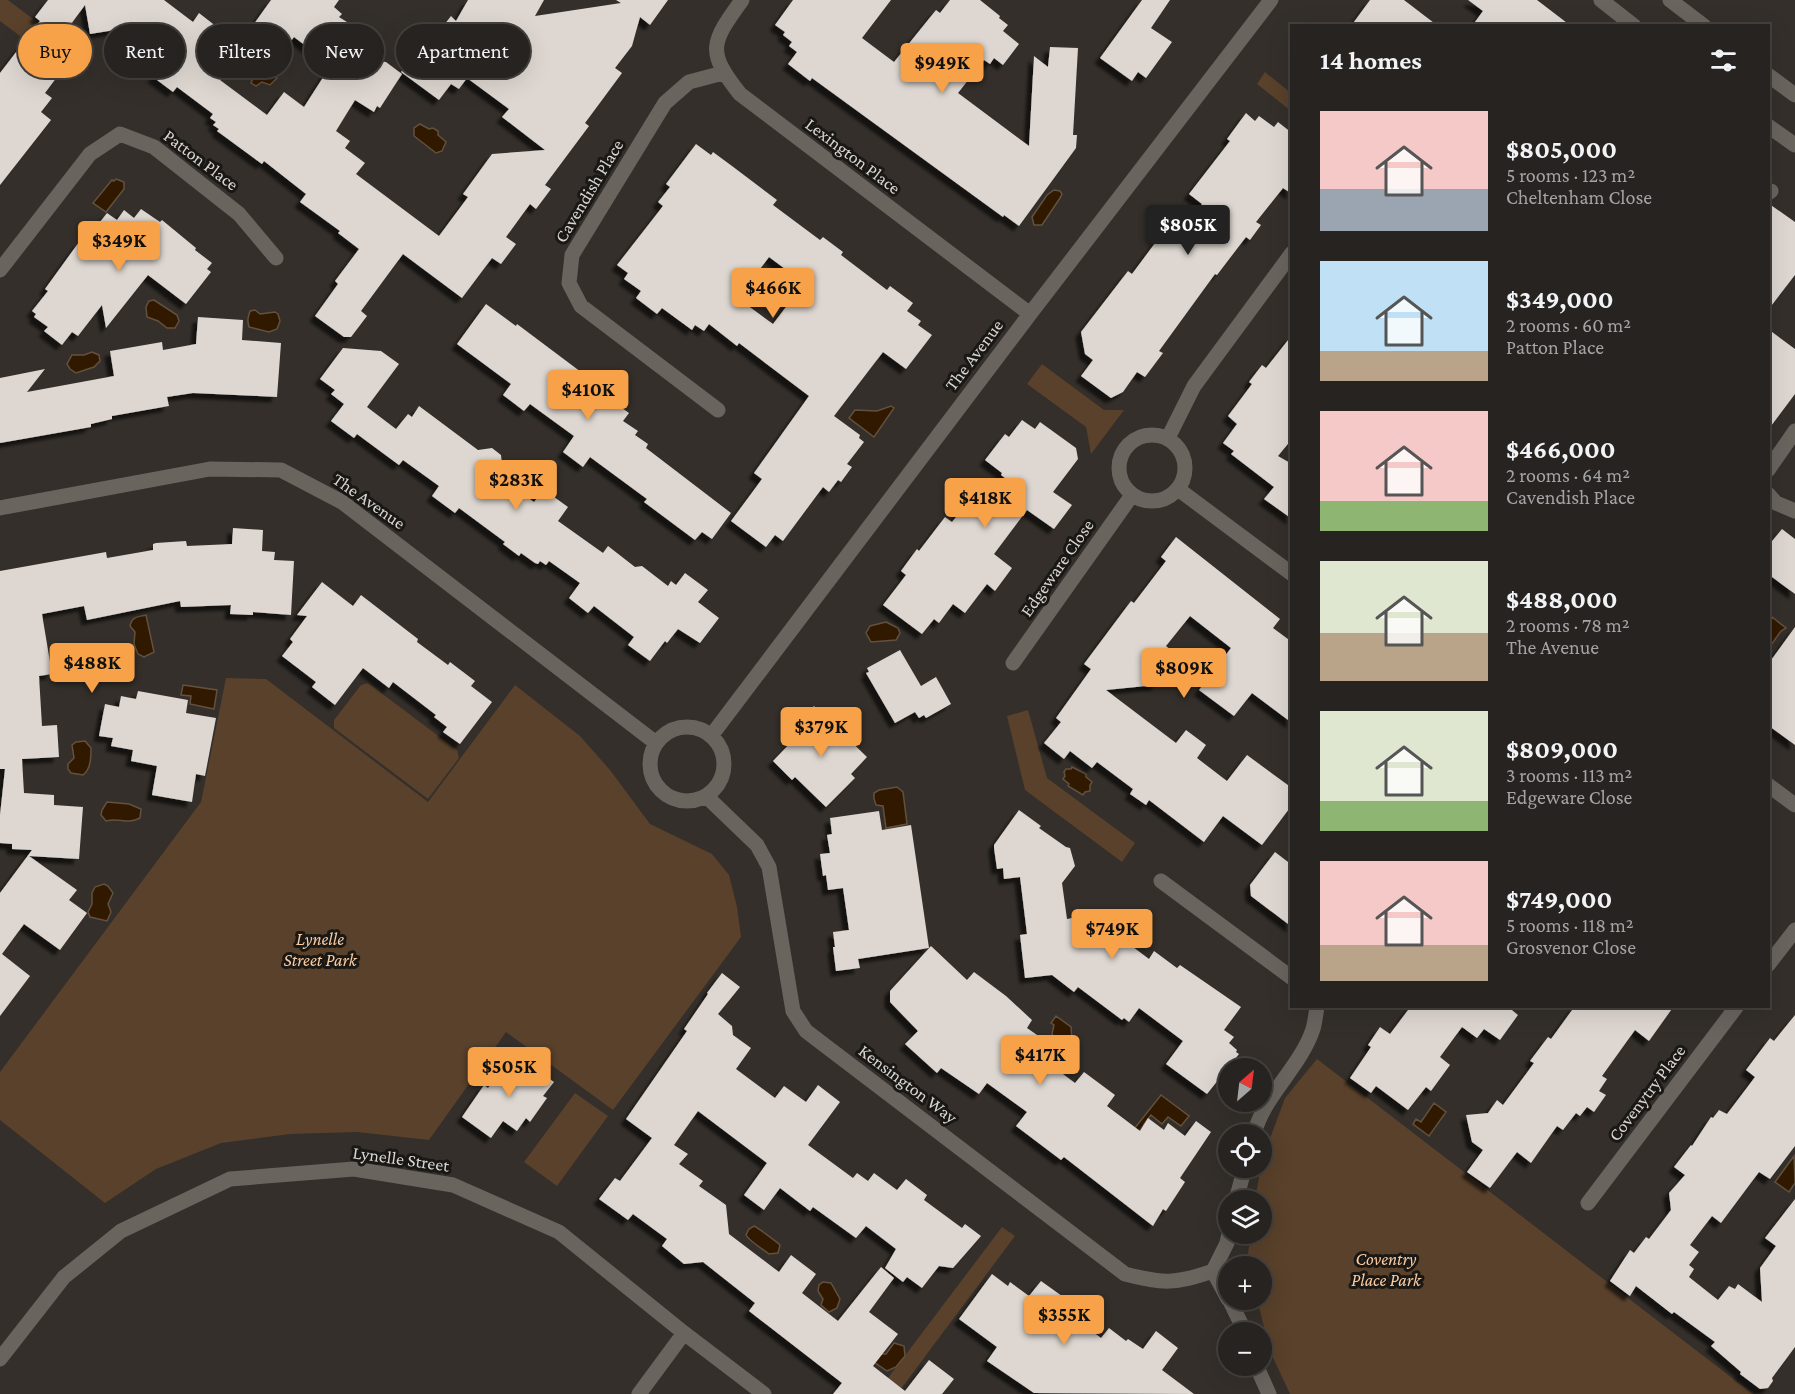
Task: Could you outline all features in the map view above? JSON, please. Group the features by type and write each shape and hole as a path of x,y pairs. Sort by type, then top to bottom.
{"street":[{"name":"Lexington Place","path":"742,0 722,28 715,53 723,73 740,94 1029,314"},
{"name":"The Avenue","path":"711,736 1029,314 1271,0"},
{"path":"1601,0 1631,24"},
{"path":"1670,0 1701,24"},
{"name":"Cavendish Place","path":"718,410 581,306 569,283 572,255 665,103 688,82 723,73"},
{"path":"1770,76 1795,95"},
{"path":"1770,127 1795,145"},
{"name":"Patton Place","path":"0,270 90,154 120,134 154,147 239,214 276,258"},
{"path":"1168,438 1194,386 1290,256"},
{"path":"1770,467 1795,431"},
{"path":"1147,435 1168,438 1181,452 1185,461 1185,471 1178,489 1162,500 1152,501 1132,495 1120,481 1118,471 1121,453 1128,444 1147,435"},
{"name":"The Avenue","path":"0,508 210,469 281,470 342,502 656,743"},
{"path":"1178,489 1290,573"},
{"name":"Edgeware Close","path":"1013,663 1132,495"},
{"path":"1770,496 1776,502 1795,511"},
{"path":"683,727 694,728 711,736 723,757 724,768 721,779 706,796 695,800 682,801 670,797 660,790 653,780 650,767 651,755 656,743 673,730 683,727"},
{"path":"1770,786 1795,805"},
{"name":"Kensington Way","path":"706,796 757,845 769,867 793,1011 806,1031 1125,1274 1155,1282 1186,1280 1213,1271"},
{"path":"1161,881 1290,977"},
{"path":"1770,962 1795,930"},
{"path":"1256,1124 1258,1117 1295,1064 1313,1029 1317,1008"},
{"name":"Covenytry Place","path":"1588,1203 1735,1008"},
{"name":"Lynelle Street","path":"0,1359 64,1277 121,1231 230,1179 354,1169 453,1185 559,1232 684,1334 764,1394"},
{"path":"1218,1280 1213,1271 1226,1244"},
{"path":"639,1394 684,1334"},
{"path":"1261,1376 1269,1394"}],"green space":[{"path":"0,0 8,0 40,24 18,24 18,35 0,21"},
{"path":"1265,72 1290,92 1290,110 1257,84"},
{"path":"1042,364 1104,410 1124,410 1091,454 1086,427 1027,384"},
{"name":"Lynelle Street Park","path":"226,678 266,679 428,802 515,685 580,736 610,770 650,824 712,854 729,875 741,937 613,1110 506,1032 429,1140 357,1132 290,1134 221,1143 156,1169 105,1203 0,1120 0,1072 201,802"},
{"path":"368,683 457,750 459,758 428,799 334,728 334,720 361,685"},
{"path":"1028,710 1047,778 1135,843 1122,862 1025,790 1007,716"},
{"name":"Coventry Place Park","path":"1317,1059 1753,1394 1290,1394 1272,1355 1272,1322 1263,1322 1260,1310 1272,1310 1272,1256 1248,1256 1249,1244 1272,1244 1272,1190 1257,1190 1259,1178 1272,1178 1272,1133 1285,1098"},
{"path":"575,1093 608,1116 557,1186 524,1162"},
{"path":"1002,1227 1015,1236 897,1394 876,1394"}],"shaded area":[{"path":"253,78 277,78 270,85 262,82 256,86 251,83"},
{"path":"420,124 438,131 438,135 446,142 442,151 436,153 414,136 414,128"},
{"path":"112,180 124,182 124,189 106,212 93,203"},
{"path":"1054,190 1060,191 1062,194 1060,198 1042,225 1034,225 1032,217 1047,195"},
{"path":"154,300 177,315 179,321 175,328 167,328 147,317 146,307 149,301"},
{"path":"255,310 260,314 275,312 278,314 280,321 277,329 269,332 249,327 250,311"},
{"path":"92,352 99,355 100,361 94,367 76,373 70,369 67,364 72,355"},
{"path":"891,406 894,408 874,437 849,418 855,410 877,411"},
{"path":"146,615 154,652 144,657 138,654 134,644 135,632 130,626 134,619"},
{"path":"1772,617 1786,628 1781,631 1770,647 1770,620"},
{"path":"886,622 898,628 900,633 896,640 871,642 866,633 870,626"},
{"path":"183,685 217,690 214,709 190,704 191,696 181,695"},
{"path":"85,741 91,748 88,770 83,775 71,773 68,764 74,758 72,745"},
{"path":"1072,767 1086,774 1092,782 1090,791 1083,795 1068,786 1069,784 1063,779 1066,769"},
{"path":"897,787 903,792 907,824 886,828 883,806 876,805 874,793"},
{"path":"107,802 129,804 141,809 140,818 131,821 106,821 101,815"},
{"path":"104,884 113,893 108,904 111,912 107,921 90,917 88,912 95,887"},
{"path":"1056,1016 1071,1027 1072,1040 1062,1054 1054,1049 1057,1042 1052,1034 1054,1025 1051,1023"},
{"path":"1161,1095 1189,1116 1181,1126 1168,1117 1162,1124 1151,1115 1138,1132 1134,1129"},
{"path":"1434,1103 1446,1112 1429,1136 1413,1124 1416,1119 1421,1122"},
{"path":"1794,1156 1795,1183 1789,1192 1775,1182"},
{"path":"754,1226 780,1245 778,1253 769,1254 746,1235"},
{"path":"823,1282 831,1283 840,1299 837,1308 829,1312 821,1305 823,1299 818,1291 819,1285"},
{"path":"894,1343 904,1346 905,1356 896,1367 887,1371 874,1362 881,1354 886,1354"}],"building":[{"path":"48,0 164,0 193,22 199,13 213,24 197,24 197,78 222,78 220,80 267,115 284,92 304,107 323,78 384,78 384,62 386,62 396,70 396,78 399,78 380,108 377,106 374,112 355,100 336,131 350,141 345,148 365,163 356,174 439,236 468,197 463,194 492,154 545,150 502,117 509,109 467,78 530,78 530,24 445,24 451,16 456,21 468,0 544,0 535,16 621,3 616,0 668,0 650,25 640,17 632,46 615,68 622,73 585,123 589,126 545,185 551,189 536,209 530,204 506,237 516,244 501,264 492,258 462,298 403,254 361,311 367,316 351,337 344,337 315,316 338,284 335,281 359,249 338,233 340,231 300,202 306,194 264,161 262,164 217,131 219,129 213,125 216,122 210,118 213,114 177,87 173,92 154,78 185,78 185,24 104,24 104,32 92,34 92,24 88,24 85,5 71,24 38,24 40,21 35,17"},
{"path":"271,0 339,0 334,7 342,14 339,17 350,24 304,24 304,45 294,37 292,40 292,24 254,24"},
{"path":"793,0 891,0 862,38 894,62 936,10 940,13 950,0 980,0 1008,25 1003,31 1019,44 1003,65 994,58 990,64 984,60 958,93 1029,146 1034,56 1048,67 1050,47 1078,48 1073,135 1077,135 1076,148 1019,226 1004,215 1003,217 812,78 810,81 788,64 797,52 789,46 792,42 783,35 785,32 775,25"},
{"path":"1142,0 1170,0 1151,28 1172,42 1146,78 1138,72 1132,81 1100,58"},
{"path":"1370,0 1404,0 1435,24 1352,24"},
{"path":"1468,0 1537,0 1568,24 1473,24 1483,11"},
{"path":"18,50 18,78 56,78 45,93 52,98 41,112 51,120 0,185 0,73"},
{"path":"409,78 467,78 459,89 451,84 439,100"},
{"path":"1246,113 1255,121 1259,116 1274,127 1278,122 1290,131 1290,193 1283,188 1256,222 1261,225 1250,240 1246,237 1217,275 1215,274 1159,351 1163,353 1145,377 1137,372 1123,392 1111,398 1081,376 1093,360 1085,354 1081,332 1128,271 1132,274 1167,227 1178,236 1202,204 1189,194 1230,141 1227,139"},
{"path":"696,144 711,155 713,152 777,200 773,205 820,240 823,237 843,252 841,255 887,290 890,286 913,303 907,311 921,321 918,325 932,335 906,369 883,352 834,416 860,435 859,438 864,442 847,464 852,467 841,482 838,480 829,492 823,487 783,541 775,535 766,547 731,521 762,479 754,473 809,396 739,343 737,346 709,324 704,331 695,325 692,330 662,308 657,314 636,298 641,291 624,279 628,273 617,265 663,206 658,202 670,187 666,184","holes":["769,257 804,283 773,324 743,302 750,292 746,288"]},
{"path":"1770,204 1795,222 1795,275 1770,307"},
{"path":"141,209 160,222 162,220 196,248 195,250 212,263 207,269 211,272 186,304 148,275 106,328 102,305 78,336 72,332 62,345 44,331 48,327 34,317 36,314 32,311 48,291 45,289 79,242 83,244 107,213 117,220 124,210 134,218"},
{"path":"486,304 516,326 517,324 585,375 582,379 629,413 623,421 638,431 635,435 648,444 646,448 731,513 712,539 702,532 695,540 644,502 647,499 590,457 583,467 563,452 574,436 530,404 524,411 503,395 511,384 457,344"},
{"path":"198,317 243,320 242,340 281,343 277,397 193,393 167,397 169,406 112,416 112,419 91,424 91,427 0,443 0,378 45,369 27,392 114,376 110,351 162,342 163,350 196,344"},
{"path":"1770,330 1795,349 1795,394 1770,427"},
{"path":"1290,338 1290,441 1278,456 1290,463 1290,518 1264,499 1274,487 1231,454 1234,451 1223,443 1237,424 1228,416 1252,384 1249,382 1262,365 1266,368"},
{"path":"343,348 381,351 399,364 367,407 396,429 408,414 412,417 419,406 478,450 492,448 501,455 502,464 494,473 534,502 542,492 548,497 550,494 568,507 558,521 603,553 608,546 635,567 642,566 668,586 671,581 676,585 685,573 708,590 698,602 719,618 700,643 678,629 667,643 665,641 650,661 628,645 634,637 594,606 588,613 569,598 580,583 549,561 546,565 540,561 538,564 521,553 519,556 503,544 505,542 459,508 455,513 432,496 439,486 403,460 399,465 357,434 354,438 331,421 344,404 331,394 335,390 320,379"},
{"path":"1022,420 1035,429 1040,422 1076,448 1078,459 1053,492 1072,505 1054,529 1027,510 994,554 1012,568 995,591 987,584 965,613 953,604 939,623 934,619 922,634 883,605 906,575 901,571 945,517 952,522 968,502 989,516 1013,484 985,460 1005,434 1009,437"},
{"path":"233,528 263,530 262,551 275,552 274,560 294,561 291,615 253,612 253,615 230,614 231,605 181,607 180,601 87,620 84,606 42,614 52,674 39,676 42,726 57,725 59,757 22,759 24,793 54,795 54,805 83,807 79,859 29,856 77,890 69,900 87,913 60,950 24,924 2,954 30,976 0,1016 0,893 32,850 12,849 12,844 0,843 0,815 5,769 0,769 0,571 106,552 107,558 153,550 153,544 156,543 186,541 187,546 232,544"},
{"path":"1782,529 1795,539 1795,594 1770,575 1770,544"},
{"path":"1176,537 1280,619 1273,628 1290,641 1290,722 1252,693 1234,716 1199,690 1231,648 1190,616 1166,646 1172,651 1160,667 1161,678 1156,685 1106,690 1176,743 1186,730 1206,745 1197,758 1227,781 1247,755 1290,787 1290,808 1262,845 1223,816 1204,842 1149,800 1146,805 1130,794 1133,789 1097,762 1092,768 1070,751 1064,759 1044,743 1061,722 1056,718 1091,669 1084,664 1131,601 1134,603 1166,561 1161,557"},
{"path":"322,582 353,606 361,595 418,639 417,642 448,665 450,662 475,681 471,686 492,702 460,744 443,732 447,727 434,717 436,715 393,682 389,688 363,668 335,705 312,687 316,682 282,656 293,642 290,639 307,616 297,615"},
{"path":"1795,627 1795,745 1770,727 1770,662"},
{"path":"900,650 921,686 936,677 951,704 926,718 924,715 919,718 915,712 895,723 866,673 869,672 867,668"},
{"path":"138,691 188,700 186,713 216,718 205,776 196,774 192,802 152,795 157,766 131,761 133,750 111,746 113,738 99,736 105,704 119,707 121,696 136,699"},
{"path":"814,706 867,757 851,774 855,778 826,807 795,777 792,780 773,761 800,733 794,727"},
{"path":"1019,810 1041,826 1039,828 1070,848 1075,866 1062,883 1067,919 1072,918 1076,945 1096,919 1149,959 1154,951 1177,968 1180,965 1241,1007 1224,1030 1234,1037 1229,1043 1239,1054 1236,1058 1218,1058 1218,1080 1207,1094 1166,1064 1183,1041 1139,1008 1129,1022 1124,1018 1122,1020 1078,987 1074,992 1052,975 1025,978 1020,935 1027,934 1020,877 1004,879 1003,868 997,869 994,845"},
{"path":"879,811 882,830 911,825 929,948 858,959 860,968 836,971 833,932 849,930 843,888 828,890 826,875 823,876 820,854 830,853 827,835 832,834 830,818"},
{"path":"1275,852 1290,863 1290,925 1251,896 1250,885"},
{"path":"931,946 967,980 974,972 1006,996 1032,1020 1027,1028 1040,1037 1033,1047 1041,1054 1039,1056 1075,1083 1084,1072 1115,1095 1107,1106 1140,1131 1148,1118 1164,1130 1168,1123 1185,1136 1196,1121 1211,1132 1180,1178 1185,1182 1166,1211 1163,1209 1153,1226 1064,1157 1061,1160 1016,1126 1027,1112 987,1083 979,1094 941,1068 937,1073 905,1044 918,1031 890,1002 890,991"},
{"path":"722,973 740,987 718,1014 732,1026 733,1035 751,1048 736,1069 775,1098 784,1086 806,1102 818,1085 840,1102 808,1145 853,1178 857,1173 868,1181 874,1173 897,1190 906,1179 927,1195 924,1200 962,1228 965,1224 981,1236 953,1268 939,1266 922,1288 907,1277 903,1282 885,1268 896,1249 866,1226 856,1238 813,1207 810,1211 780,1188 764,1210 744,1195 767,1163 698,1111 674,1145 688,1154 679,1164 703,1181 699,1186 726,1205 729,1234 779,1272 791,1255 816,1274 802,1293 838,1321 881,1267 894,1278 869,1312 898,1334 873,1366 905,1391 929,1360 954,1379 942,1394 833,1394 842,1383 749,1311 755,1303 703,1262 684,1264 662,1246 667,1239 633,1214 628,1220 599,1199 615,1178 620,1181 652,1138 626,1119 687,1031 684,1029"},
{"path":"1410,1008 1509,1008 1518,1015 1500,1040 1484,1029 1477,1038 1462,1027 1440,1057 1450,1065 1431,1091 1426,1087 1408,1110 1376,1086 1371,1093 1350,1078 1371,1047 1368,1045 1380,1027 1390,1034"},
{"path":"1574,1008 1673,1008 1649,1041 1635,1030 1602,1076 1607,1079 1599,1091 1606,1095 1594,1112 1587,1107 1580,1116 1576,1113 1563,1130 1557,1126 1531,1163 1517,1152 1490,1188 1467,1172 1483,1150 1472,1142 1466,1115 1488,1113 1497,1100 1503,1105 1534,1063 1530,1061 1548,1037 1551,1039"},
{"path":"1795,1015 1795,1146 1770,1179 1759,1172 1721,1223 1712,1216 1690,1245 1699,1252 1689,1265 1694,1269 1689,1277 1718,1300 1729,1286 1735,1289 1738,1284 1762,1302 1760,1268 1776,1246 1765,1238 1795,1199 1795,1347 1772,1378 1773,1381 1768,1388 1760,1389 1740,1374 1741,1372 1711,1346 1715,1342 1674,1312 1672,1314 1636,1286 1630,1296 1610,1281 1630,1250 1634,1253 1646,1237 1649,1239 1671,1210 1669,1193 1685,1175 1674,1167 1692,1146 1711,1117 1713,1118 1719,1110 1727,1114 1755,1077 1746,1070 1770,1038 1774,1041"},
{"path":"513,1053 554,1082 543,1096 547,1098 530,1122 526,1118 517,1131 503,1121 491,1138 462,1117 484,1085 488,1088"},
{"path":"992,1274 1008,1286 1010,1282 1029,1296 1041,1281 1062,1296 1059,1300 1067,1306 1064,1310 1101,1338 1109,1328 1126,1341 1128,1339 1143,1349 1156,1331 1178,1348 1162,1370 1194,1394 1034,1393 987,1361 997,1347 959,1319"}]}
